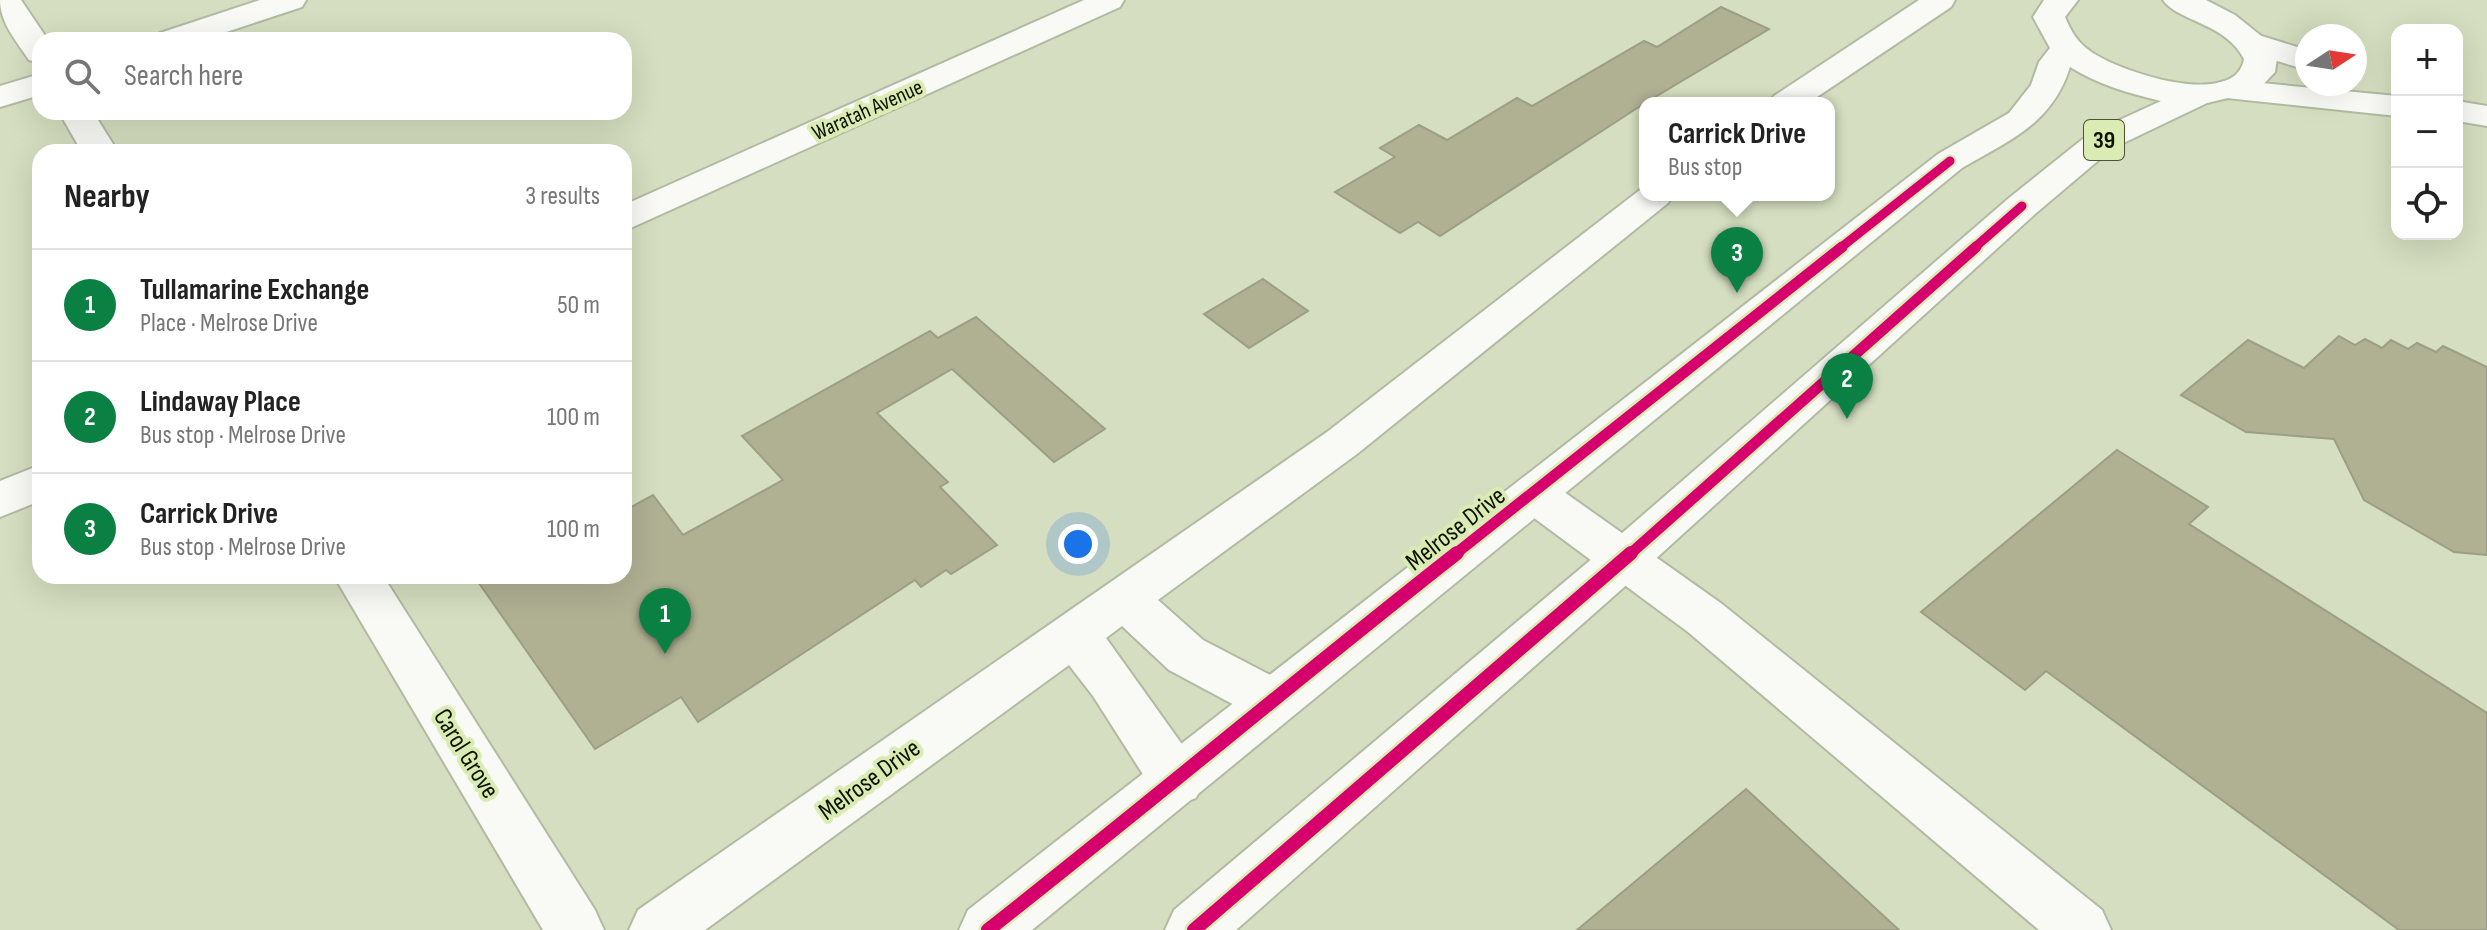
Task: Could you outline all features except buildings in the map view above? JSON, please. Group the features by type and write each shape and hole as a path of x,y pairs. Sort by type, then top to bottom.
{"street":[{"path":"6,0 32,41"},
{"path":"195,32 291,0"},
{"name":"Waratah Avenue","path":"632,215 1109,0"},
{"path":"1795,97 1940,0"},
{"path":"2063,0 2057,3 2049,17 2052,33 2066,50"},
{"path":"2178,0 2245,24 2295,53"},
{"name":"39","path":"1194,930 1623,560 2022,206 2101,141 2178,106 2248,82 2258,71 2260,58 2245,24"},
{"name":"39","path":"2066,50 2091,67 2124,81 2161,91 2213,92"},
{"name":"Melrose Drive","path":"988,930 1177,781 1271,700 1950,161 2021,120 2047,87 2055,62 2066,50"},
{"path":"2367,82 2391,90"},
{"path":"0,97 32,87"},
{"path":"2213,92 2391,106"},
{"path":"2463,112 2487,116"},
{"path":"81,120 95,144"},
{"name":"Melrose Drive","path":"658,930 1342,443 1647,201"},
{"path":"0,500 32,486"},
{"path":"1534,494 1705,618 2082,930"},
{"name":"Carol Grove","path":"363,584 575,930"},
{"path":"1124,598 1186,655 1271,700"},
{"path":"1073,633 1111,681 1177,781"}],"cycle path":[{"path":"988,930 1177,781 1271,700 1950,161"},
{"path":"1194,930 1623,560 2022,206"}],"place":[{"name":"Carrick Drive","path":"1737,293"},
{"name":"Lindaway Place","path":"1847,419"},
{"name":"Tullamarine Exchange","path":"665,654"}]}
